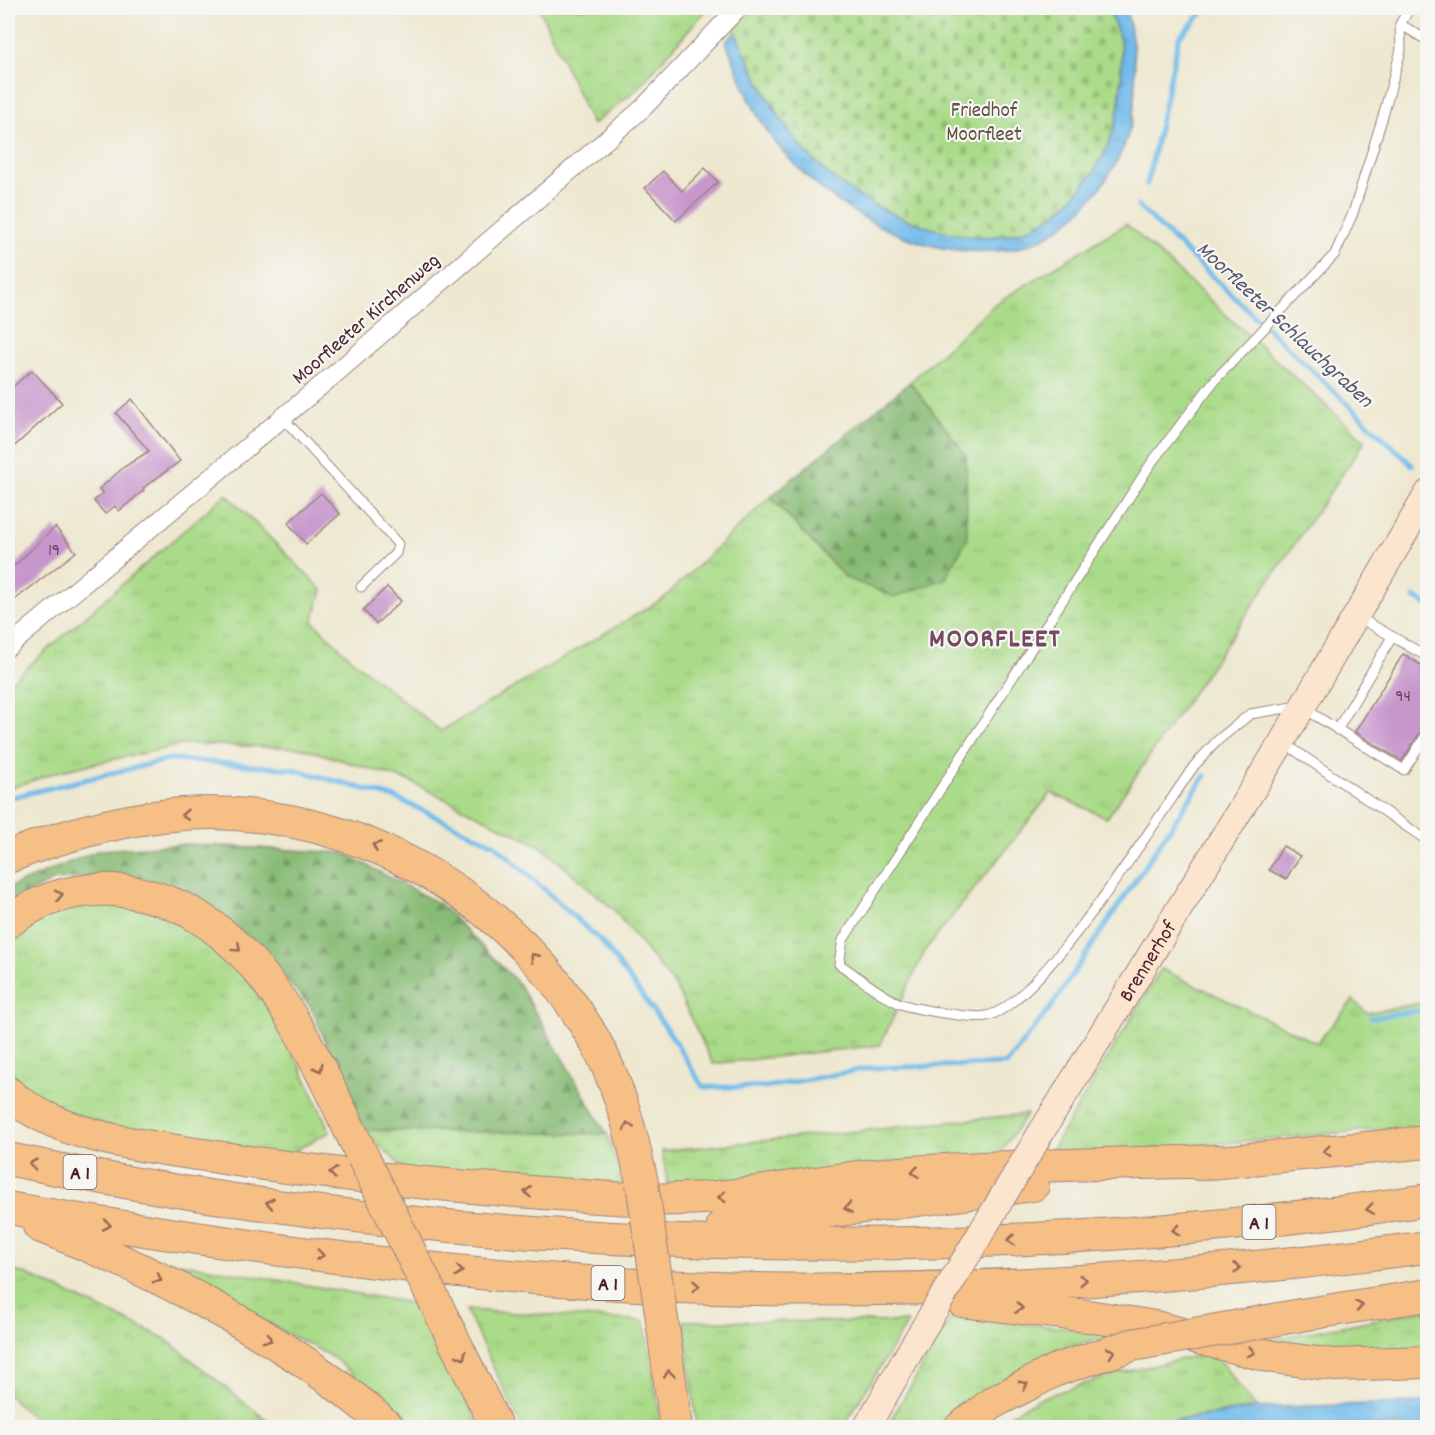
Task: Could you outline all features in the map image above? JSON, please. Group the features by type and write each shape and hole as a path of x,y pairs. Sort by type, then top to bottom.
{"highway":[{"path":"8,857 91,830 169,816 208,813 241,815 308,825 369,843 397,856 449,886 509,930 554,980 591,1034 608,1069 630,1132 642,1183 676,1428"},
{"path":"8,922 26,908 48,898 99,890 132,892 158,899 191,913 220,933 267,980 305,1040 497,1428"},
{"path":"8,1093 23,1106 82,1132 155,1147 279,1166 431,1184 622,1199 730,1197 852,1177 925,1171 1219,1161"},
{"path":"621,1239 1219,1161 1428,1142"},
{"name":"A 1","path":"8,1159 152,1186 357,1216 621,1239 911,1242 1045,1239 1140,1233 1315,1216 1428,1200"},
{"name":"A 1","path":"8,1208 142,1231 359,1261 620,1284 856,1288 1137,1278 1330,1260 1428,1247"},
{"path":"8,1215 81,1243 217,1310 276,1344 322,1375 389,1428"},
{"path":"856,1288 1088,1316 1155,1327 1273,1357 1334,1365 1428,1362"},
{"path":"960,1428 994,1402 1056,1370 1132,1345 1301,1315 1428,1296"}],"street":[{"name":"Moorfleeter Kirchenweg","path":"8,647 283,418 643,108 738,8"},
{"name":"Brennerhof","path":"866,1428 912,1346 1041,1131 1282,742 1428,493"}],"lane":[{"path":"1410,8 1400,24 1401,50 1383,116 1353,213 1335,254 1214,381 1152,462 843,940 839,964 900,1004 987,1017 1022,997 1059,956 1194,766 1216,741 1250,714 1303,706 1337,730 1404,770 1428,732"},
{"path":"1400,24 1428,41"},
{"path":"283,418 398,544 396,554 361,587"},
{"path":"1356,616 1428,657"},
{"path":"1337,730 1392,637"},
{"path":"1282,742 1428,841"}],"green space":[{"path":"539,8 708,8 635,91 592,125"},
{"name":"Friedhof Moorfleet","path":"752,8 1109,8 1119,37 1122,59 1116,122 1108,145 1093,172 1073,198 1048,219 1020,232 996,236 971,236 944,231 891,213 844,187 810,157 784,124 735,32 734,26"},
{"path":"1126,224 1365,441 1107,818 1051,793 926,949 880,1045 713,1064 675,986 613,909 540,846 409,781 302,748 186,744 60,771 8,789 8,684 226,494 322,590 313,621 351,659 441,731 664,598 770,497 846,578 966,455 910,382 996,303"},
{"path":"910,382 966,455 967,539 945,579 895,597 846,578 770,497"},
{"path":"189,844 344,853 440,904 518,983 607,1134 364,1130 310,1006 252,942 177,892 124,875 55,880 8,903 8,888 99,850"},
{"path":"93,901 144,910 174,919 203,935 228,956 250,981 270,1010 303,1072 330,1132 299,1148 294,1157 136,1134 43,1104 8,1067 8,941 44,912"},
{"path":"1161,969 1317,1043 1353,1000 1367,1013 1427,1002 1427,1125 1046,1159"},
{"path":"1027,1114 997,1157 669,1191 662,1151"},
{"path":"364,1130 607,1134 623,1184 406,1171"},
{"path":"168,1261 416,1304 480,1427 411,1427 334,1358 176,1274"},
{"path":"8,1271 24,1273 164,1338 275,1427 43,1427 8,1395"},
{"path":"466,1310 644,1321 662,1427 522,1427"},
{"path":"1427,1310 1427,1350 1324,1352 1268,1340"},
{"path":"951,1318 1099,1330 1112,1335 1047,1354 961,1404 938,1427 886,1428"},
{"path":"684,1321 908,1322 843,1427 697,1428"},
{"path":"1213,1352 1256,1408 1158,1422 1146,1427 988,1428 1038,1399 1115,1374"}],"water":[{"path":"1109,8 1126,8 1134,57 1134,107 1120,154 1108,177 1073,217 1052,233 1030,244 1006,250 974,251 942,248 911,239 880,227 825,192 779,147 762,123 748,96 726,42 735,32 763,89 784,124 810,157 844,187 891,213 917,223 970,236 996,236 1033,227 1060,209 1084,185 1108,145 1116,122 1122,59 1118,32"},
{"path":"1427,1402 1427,1427 1146,1427 1158,1423 1256,1408"}],"building":[{"path":"705,168 718,182 676,221 645,188 663,171 682,191"},
{"path":"32,370 62,403 8,452 8,391"},
{"path":"132,399 180,461 143,488 144,490 119,511 115,506 105,514 94,501 103,493 99,489 124,467 149,451 116,413"},
{"path":"321,493 340,514 306,544 288,523"},
{"path":"55,527 76,552 8,605 8,572"},
{"path":"387,587 401,601 376,624 363,610"},
{"path":"1403,654 1428,669 1428,720 1402,761 1355,732"},
{"path":"1283,846 1300,856 1286,879 1269,870"}],"waterway":[{"path":"1147,184 1179,37 1207,8"},
{"name":"Moorfleeter Schlauchgraben","path":"1138,206 1412,465"},
{"path":"1414,597 1428,605"},
{"path":"8,798 171,759 293,769 396,798 494,844 602,942 669,1032 703,1087 766,1087 870,1068 1006,1064 1051,1007 1205,776"},
{"path":"1371,1018 1428,1009"}],"district":[{"name":"MOORFLEET","path":"995,637"}]}
